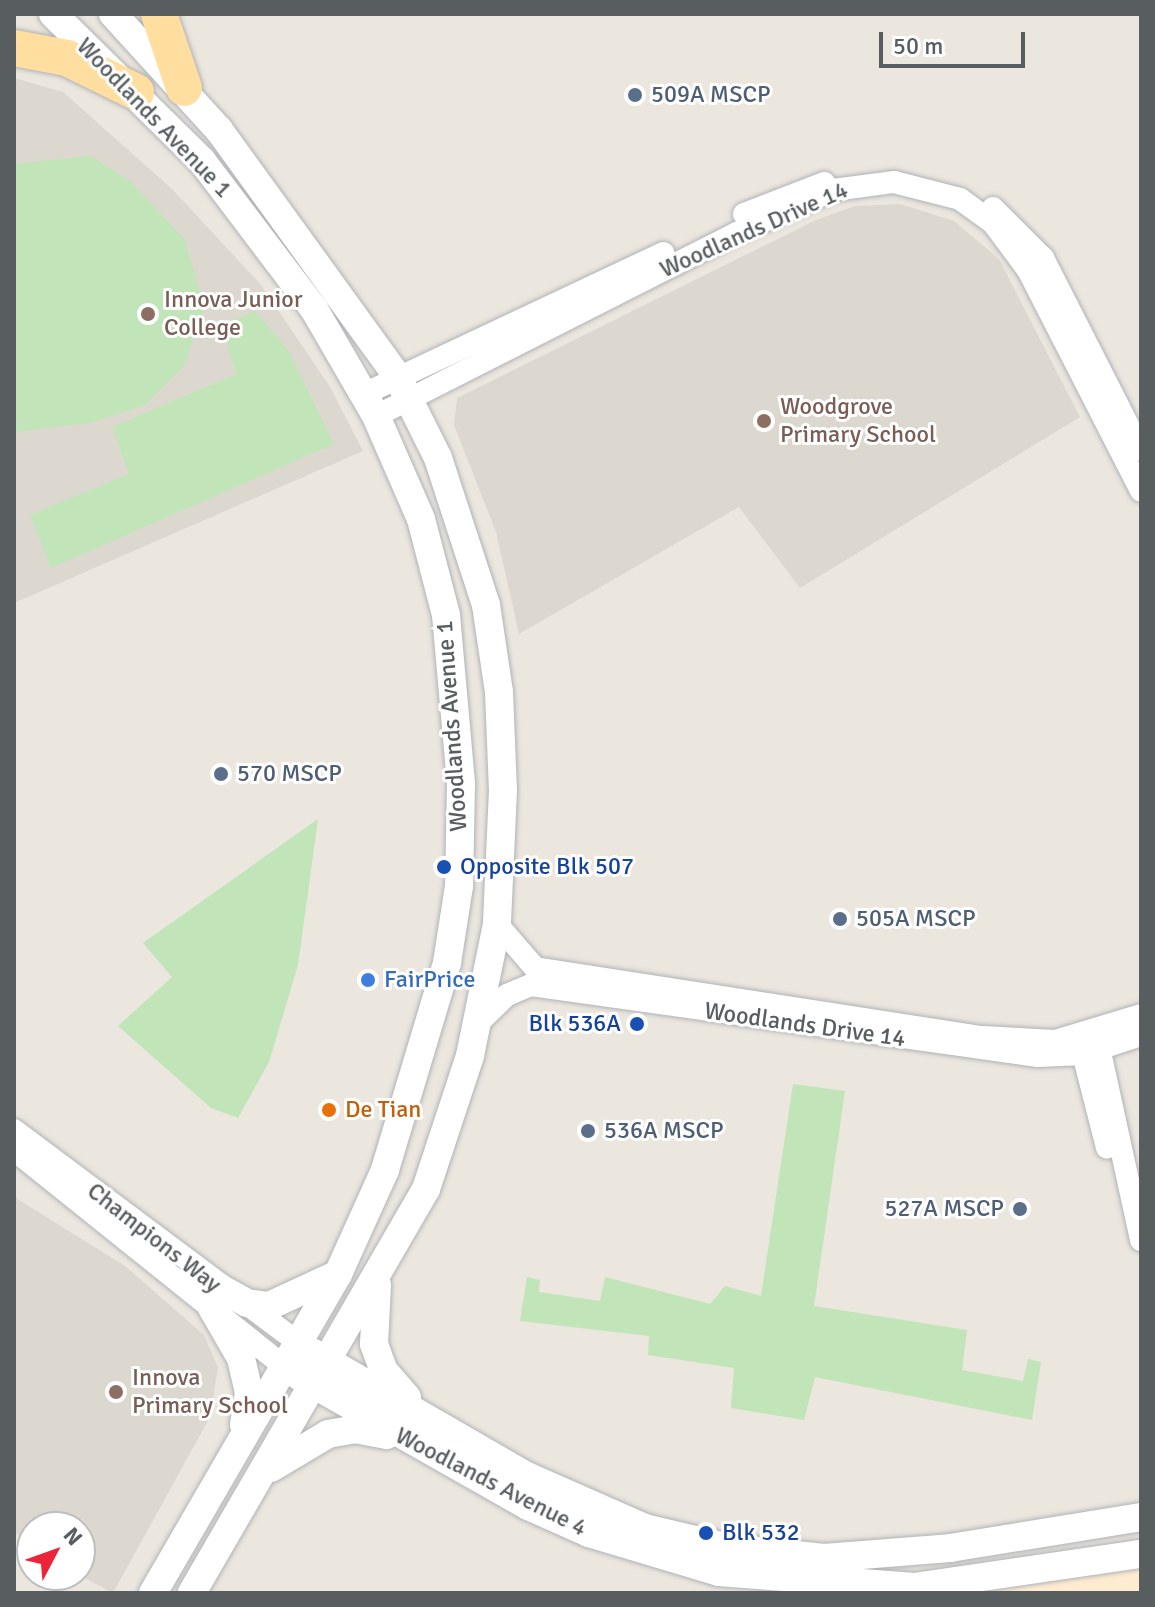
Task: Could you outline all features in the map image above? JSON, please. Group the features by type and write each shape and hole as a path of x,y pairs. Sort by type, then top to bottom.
{"main road":[{"path":"159,14 184,88"},
{"path":"14,48 67,58 136,92"}],"street":[{"name":"Woodlands Avenue 1","path":"53,14 136,92 259,234 370,405 421,519 446,615 461,784 459,886 426,1041 385,1170 338,1274 153,1593"},
{"name":"Woodlands Avenue 1","path":"113,14 184,88 404,387 486,605 503,790 497,924 479,1022 426,1189 322,1374 192,1593"},
{"name":"Woodlands Drive 14","path":"370,405 790,192 867,171 972,192 1032,242 1141,450"},
{"name":"Woodlands Drive 14","path":"404,387 833,190 894,182 960,199 993,223 1028,270 1141,491"},
{"name":"Woodlands Drive 14","path":"497,924 535,968 983,1037 1089,1043 1141,1015"},
{"name":"Woodlands Drive 14","path":"479,1022 519,990 557,986 983,1052 1141,1035"},
{"path":"1089,1043 1111,1163 1127,1188 1141,1240"},
{"name":"Champions Way","path":"14,1130 210,1295"},
{"name":"Champions Way","path":"14,1150 290,1354"},
{"path":"382,1268 373,1318 384,1371 441,1425"},
{"path":"210,1295 269,1306 338,1274"},
{"path":"210,1295 233,1336 249,1389 242,1438"},
{"name":"Woodlands Avenue 4","path":"290,1354 322,1374 407,1440 589,1533 719,1572 914,1587 1141,1554"},
{"name":"Woodlands Avenue 4","path":"322,1374 441,1425 527,1476 645,1528 729,1548 824,1558 950,1548 1141,1517"},
{"path":"261,1476 328,1434 355,1429 407,1440"},
{"path":"188,1536 212,1524 229,1529"}],"shaded area":[{"name":"Innova Junior College","path":"14,78 63,92 174,191 261,285 330,387 363,451 14,603"},
{"name":"Woodgrove Primary School","path":"900,204 954,221 999,259 1080,417 800,588 739,507 519,634 496,532 454,425 457,398 816,220 855,206"},
{"name":"Innova Primary School","path":"14,1197 125,1266 204,1335 218,1367 210,1417 113,1593 96,1584 96,1511 16,1511 16,1533"},
{"path":"1141,1554 1141,1593 828,1593"}],"green space":[{"path":"91,156 131,182 185,240 204,308 184,366 144,406 90,423 14,432 14,164"},
{"path":"255,311 289,351 334,444 51,568 30,515 129,474 112,427 236,374 222,325"},
{"path":"318,819 298,965 269,1062 238,1118 211,1108 118,1026 172,977 143,943"},
{"path":"793,1084 845,1091 814,1306 967,1330 962,1370 1023,1381 1028,1359 1041,1362 1032,1420 815,1377 804,1420 731,1408 734,1368 648,1355 649,1336 520,1321 527,1277 540,1280 539,1292 600,1301 605,1277 710,1304 725,1286 761,1296"}],"place":[{"name":"509A MSCP","path":"635,95"},
{"name":"Innova Junior College","path":"148,314"},
{"name":"Woodgrove Primary School","path":"764,421"},
{"name":"570 MSCP","path":"221,774"},
{"name":"Opposite Blk 507","path":"444,867"},
{"name":"505A MSCP","path":"840,919"},
{"name":"FairPrice","path":"368,980"},
{"name":"Blk 536A","path":"637,1024"},
{"name":"De Tian","path":"329,1110"},
{"name":"536A MSCP","path":"588,1131"},
{"name":"527A MSCP","path":"1020,1209"},
{"name":"Innova Primary School","path":"116,1392"},
{"name":"Blk 532","path":"706,1533"}]}
